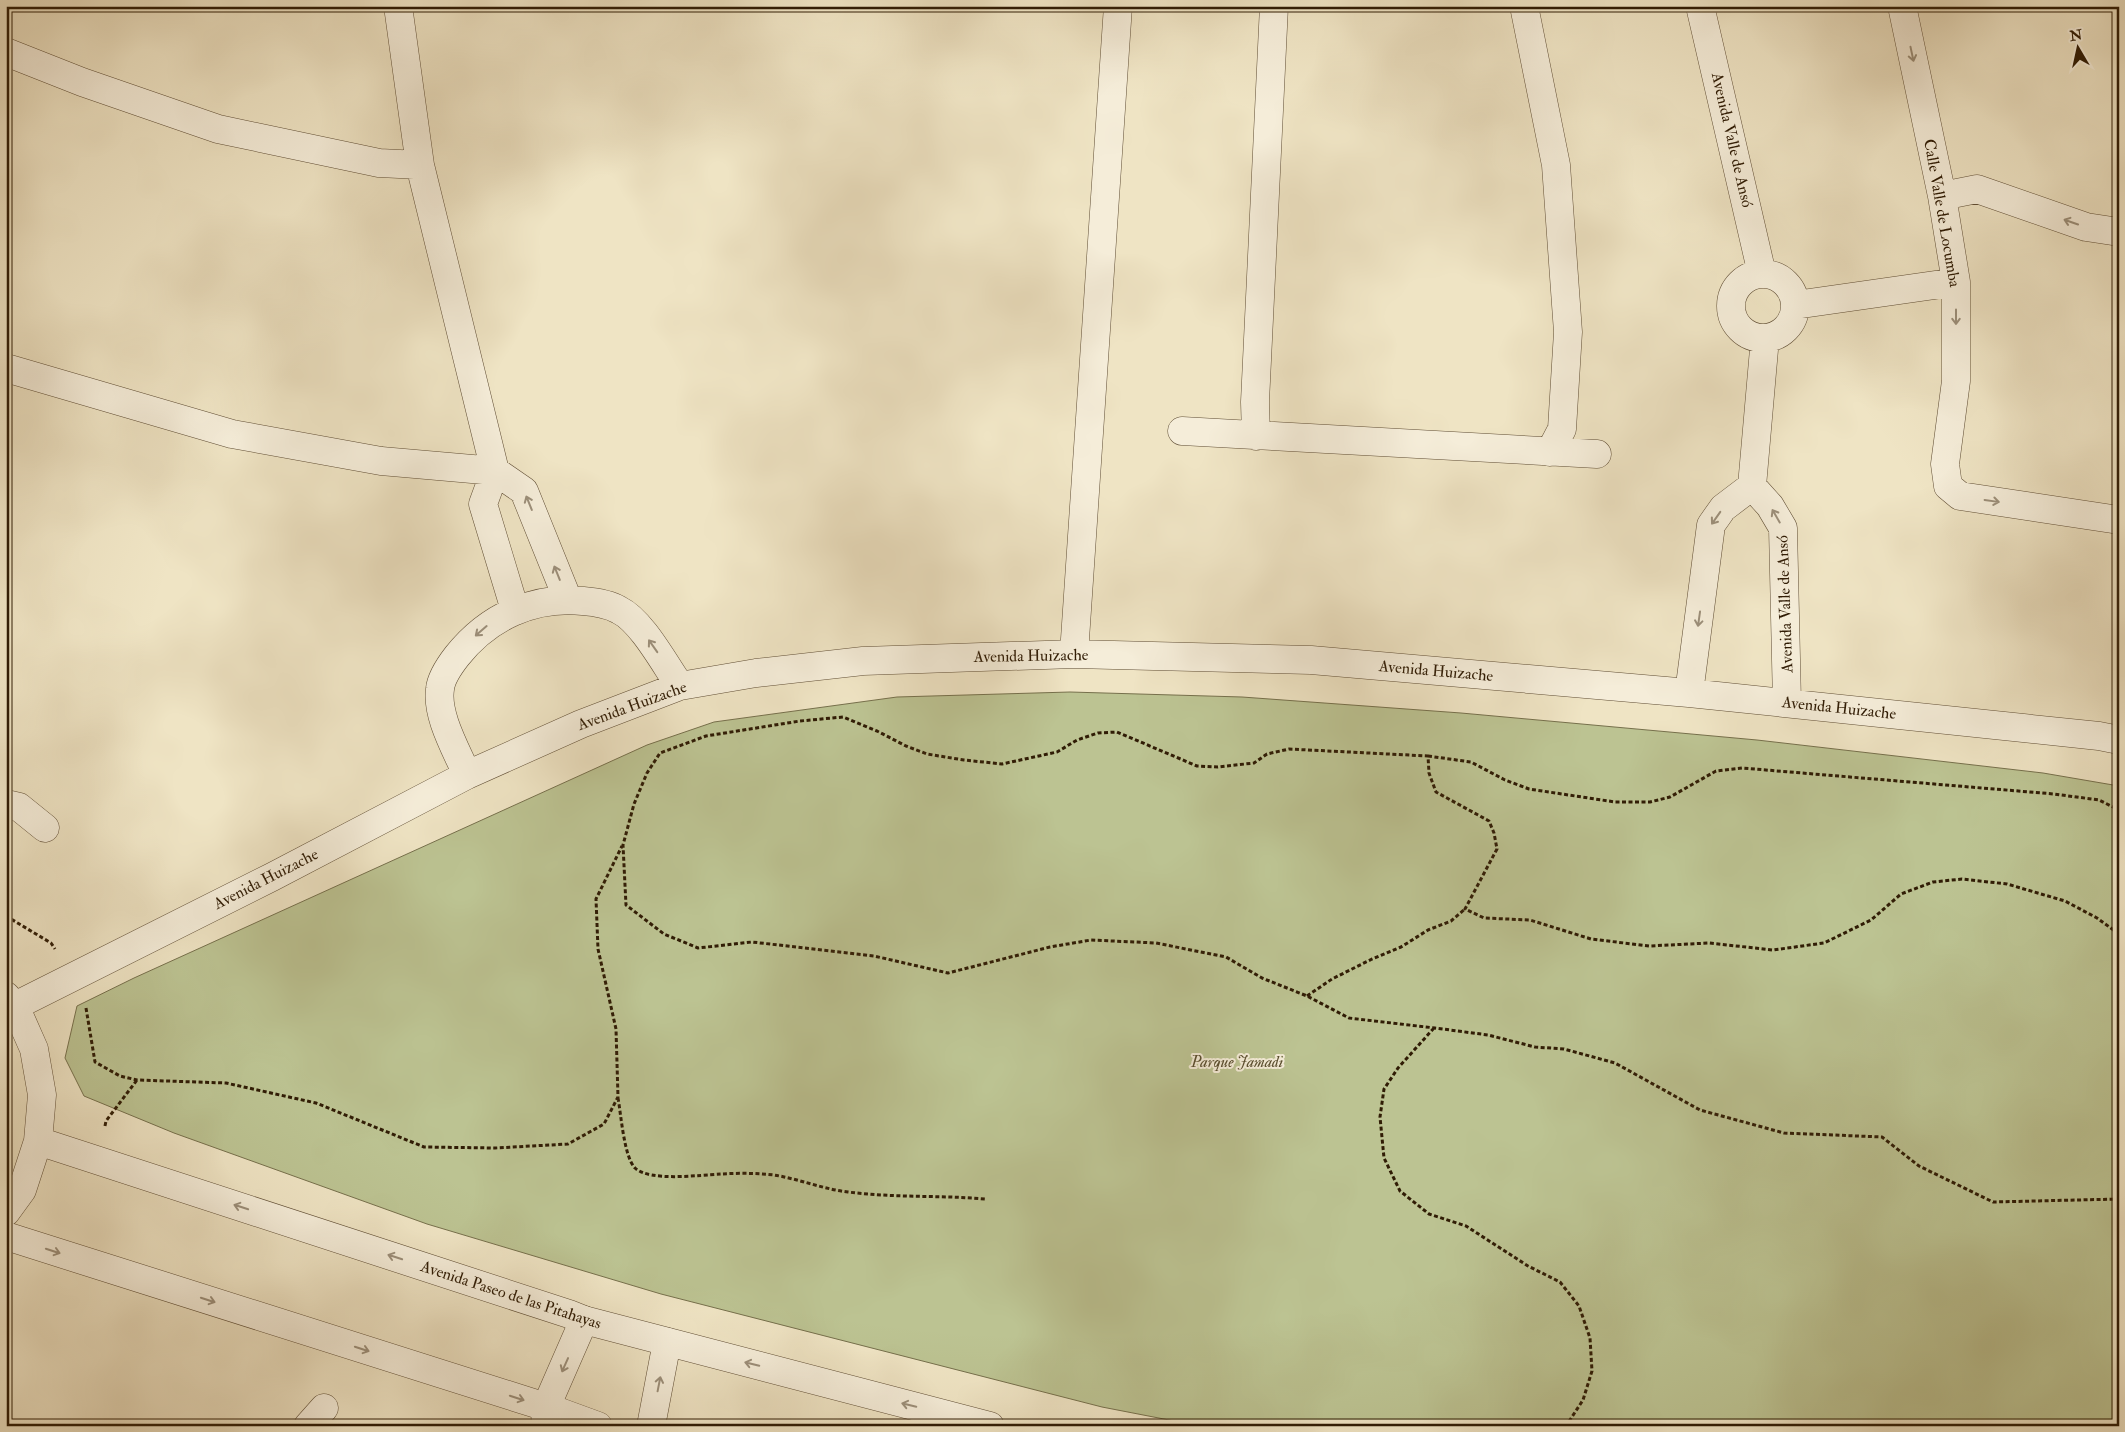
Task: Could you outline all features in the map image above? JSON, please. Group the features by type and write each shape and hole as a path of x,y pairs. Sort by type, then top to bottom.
{"street":[{"path":"398,6 420,165 495,472 483,504 515,610"},
{"path":"1074,654 1118,6"},
{"path":"1256,436 1255,402 1274,6"},
{"path":"1524,6 1556,165 1568,332 1562,429 1550,452"},
{"name":"Avenida Valle de Ansó","path":"1700,6 1762,274"},
{"name":"Calle Valle de Locumba","path":"1902,6 1942,196 1956,282 1956,381 1945,464 1948,486 1960,496 2119,520"},
{"path":"6,52 82,82 218,129 379,163 420,165"},
{"path":"1942,196 1977,189 2086,227 2119,232"},
{"path":"1762,274 1775,276 1785,282 1792,293 1796,305 1794,317 1787,328 1777,335 1765,338 1752,336 1742,330 1734,320 1731,308 1733,295 1740,285 1750,277 1762,274"},
{"path":"1796,305 1956,282"},
{"path":"1689,693 1711,525 1724,508 1752,486 1765,338"},
{"path":"6,368 232,434 381,461 495,472 524,491 568,600"},
{"path":"1182,431 1598,454"},
{"name":"Avenida Valle de Ansó","path":"1752,486 1770,506 1783,528 1788,703"},
{"path":"467,775 440,710 440,688 449,666 465,645 485,627 515,610 545,601 568,600 595,602 619,609 634,620 680,686"},
{"name":"Avenida Huizache","path":"10,1001 76,975 272,877 467,775 582,724 680,686 756,673 863,661 1074,654 1311,660 1689,693 2099,736 2119,740"},
{"path":"6,804 19,807 45,828"},
{"path":"6,1212 22,1190 38,1141 42,1094 34,1049 10,1001"},
{"name":"Avenida Paseo de las Pitahayas","path":"38,1141 584,1320 990,1426"},
{"path":"6,1236 545,1416 598,1426"},
{"path":"545,1416 584,1320"},
{"path":"651,1426 667,1342"}],"path":[{"path":"985,1199 949,1196 900,1197 846,1192 774,1175 736,1173 648,1175 635,1168 629,1158 618,1097 616,1029 598,950 596,899 623,845 634,804 647,773 660,753 706,736 800,721 843,717 877,730 906,746 927,754 1002,764 1056,752 1077,740 1098,733 1117,732 1197,766 1218,767 1254,763 1266,754 1289,749 1428,756 1471,762 1505,780 1529,788 1615,802 1650,802 1670,797 1716,771 1742,768 2054,794 2099,800 2119,810"},
{"path":"1307,996 1332,979 1401,947 1428,930 1451,921 1465,909 1497,849 1494,833 1489,821 1436,792 1429,773 1428,756"},
{"path":"623,845 626,905 664,934 698,948 752,942 874,956 948,973 1050,947 1091,940 1156,943 1226,958 1262,978 1307,996 1349,1018 1488,1035 1535,1047 1564,1049 1615,1063 1700,1110 1784,1133 1882,1137 1919,1166 1992,1202 2119,1199"},
{"path":"1465,909 1484,918 1530,920 1591,939 1649,946 1709,942 1773,950 1824,943 1871,920 1901,894 1933,882 1962,879 2007,884 2065,902 2097,918 2119,934"},
{"path":"6,916 51,943 76,975 85,996 95,1062 120,1076 136,1080 226,1083 316,1103 424,1147 495,1148 568,1144 604,1124 618,1097"},
{"path":"1435,1028 1398,1068 1384,1089 1380,1117 1384,1158 1400,1190 1429,1214 1466,1226 1528,1266 1560,1282 1579,1306 1590,1338 1592,1371 1583,1400 1566,1426"},
{"path":"94,1159 106,1121 136,1080"}],"green space":[{"name":"Parque Jamadi","path":"1070,692 1242,697 1461,713 1757,740 2043,773 2119,786 2119,1426 1200,1426 1102,1407 661,1294 427,1224 174,1133 84,1096 65,1058 77,1006 134,978 647,745 714,722 897,697"}]}
